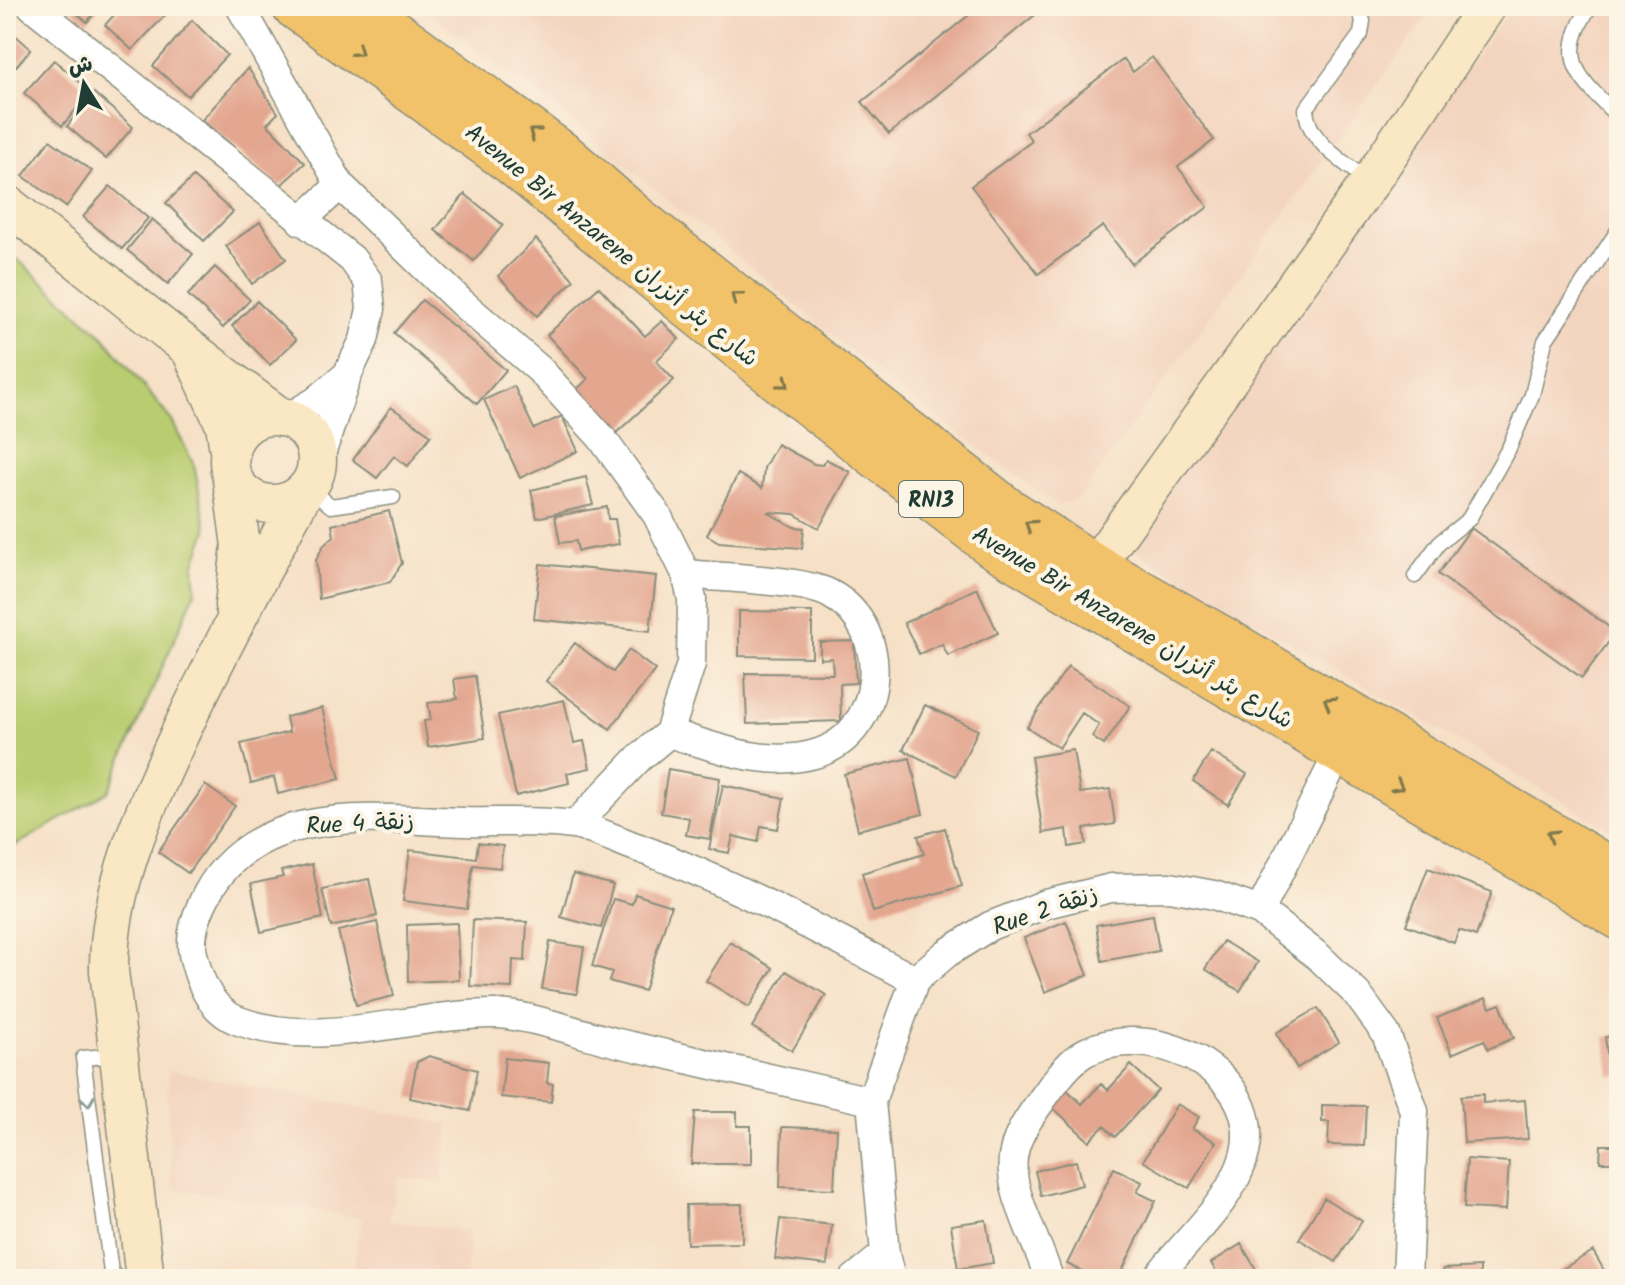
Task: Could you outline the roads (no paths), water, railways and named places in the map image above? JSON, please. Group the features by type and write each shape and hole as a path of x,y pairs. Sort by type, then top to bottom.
{"main road":[{"name":"Avenue Bir Anzarene شارع بئر أنزران","path":"294,6 511,162 804,400 992,545 1230,643 1619,875"},
{"name":"Avenue Bir Anzarene شارع بئر أنزران","path":"359,6 565,156 635,217 1005,508 1085,581 1339,752 1619,917"},
{"path":"1085,581 1370,182 1487,6"},
{"path":"6,204 151,315 192,353 283,418 298,424 314,443 310,482 231,628 158,781 128,863 109,945 117,1055 145,1279"},
{"path":"192,353 225,425 241,546 231,628"},
{"path":"283,418 266,417 241,430 230,464 244,493 268,504 281,503 310,482"}],"street":[{"path":"32,6 352,259 368,281 371,309 364,340 348,373 310,482"},
{"path":"240,6 340,185 462,303 539,369 601,437 657,515 686,574 692,599 691,664 669,733 639,758 575,825"},
{"path":"301,221 340,185"},
{"path":"283,418 316,401 348,373"},
{"path":"669,733 754,759 813,755 846,735 870,699 876,678 869,636 831,594 808,587 686,574"},
{"path":"1260,911 1339,752"},
{"name":"Rue 4 زنقة","path":"871,1101 500,1014 412,1020 331,1031 282,1032 237,1020 218,1010 197,975 191,946 194,929 211,887 239,854 287,828 316,821 357,820 575,825 712,875 915,980"},
{"name":"Rue 2 زنقة","path":"888,1266 871,1101 915,980 947,953 990,926 1046,904 1111,888 1170,887 1214,895 1260,911 1319,957 1357,994 1386,1034 1414,1111 1407,1279"},
{"path":"1049,1279 1042,1252 1013,1182 1014,1152 1030,1116 1054,1083 1085,1052 1120,1040 1149,1040 1206,1063 1227,1084 1240,1105 1246,1135 1241,1167 1208,1218 1156,1279"},
{"path":"854,1279 888,1266"}],"lane":[{"path":"1358,6 1363,21 1361,34 1306,109 1307,121 1314,136 1370,182"},
{"path":"1590,6 1574,31 1571,52 1585,80 1619,118"},
{"path":"1415,576 1439,543 1469,519 1509,448 1532,395 1545,341 1619,229"},
{"path":"310,482 331,506 393,497"},
{"path":"117,1055 83,1058 111,1272 118,1279"}]}
